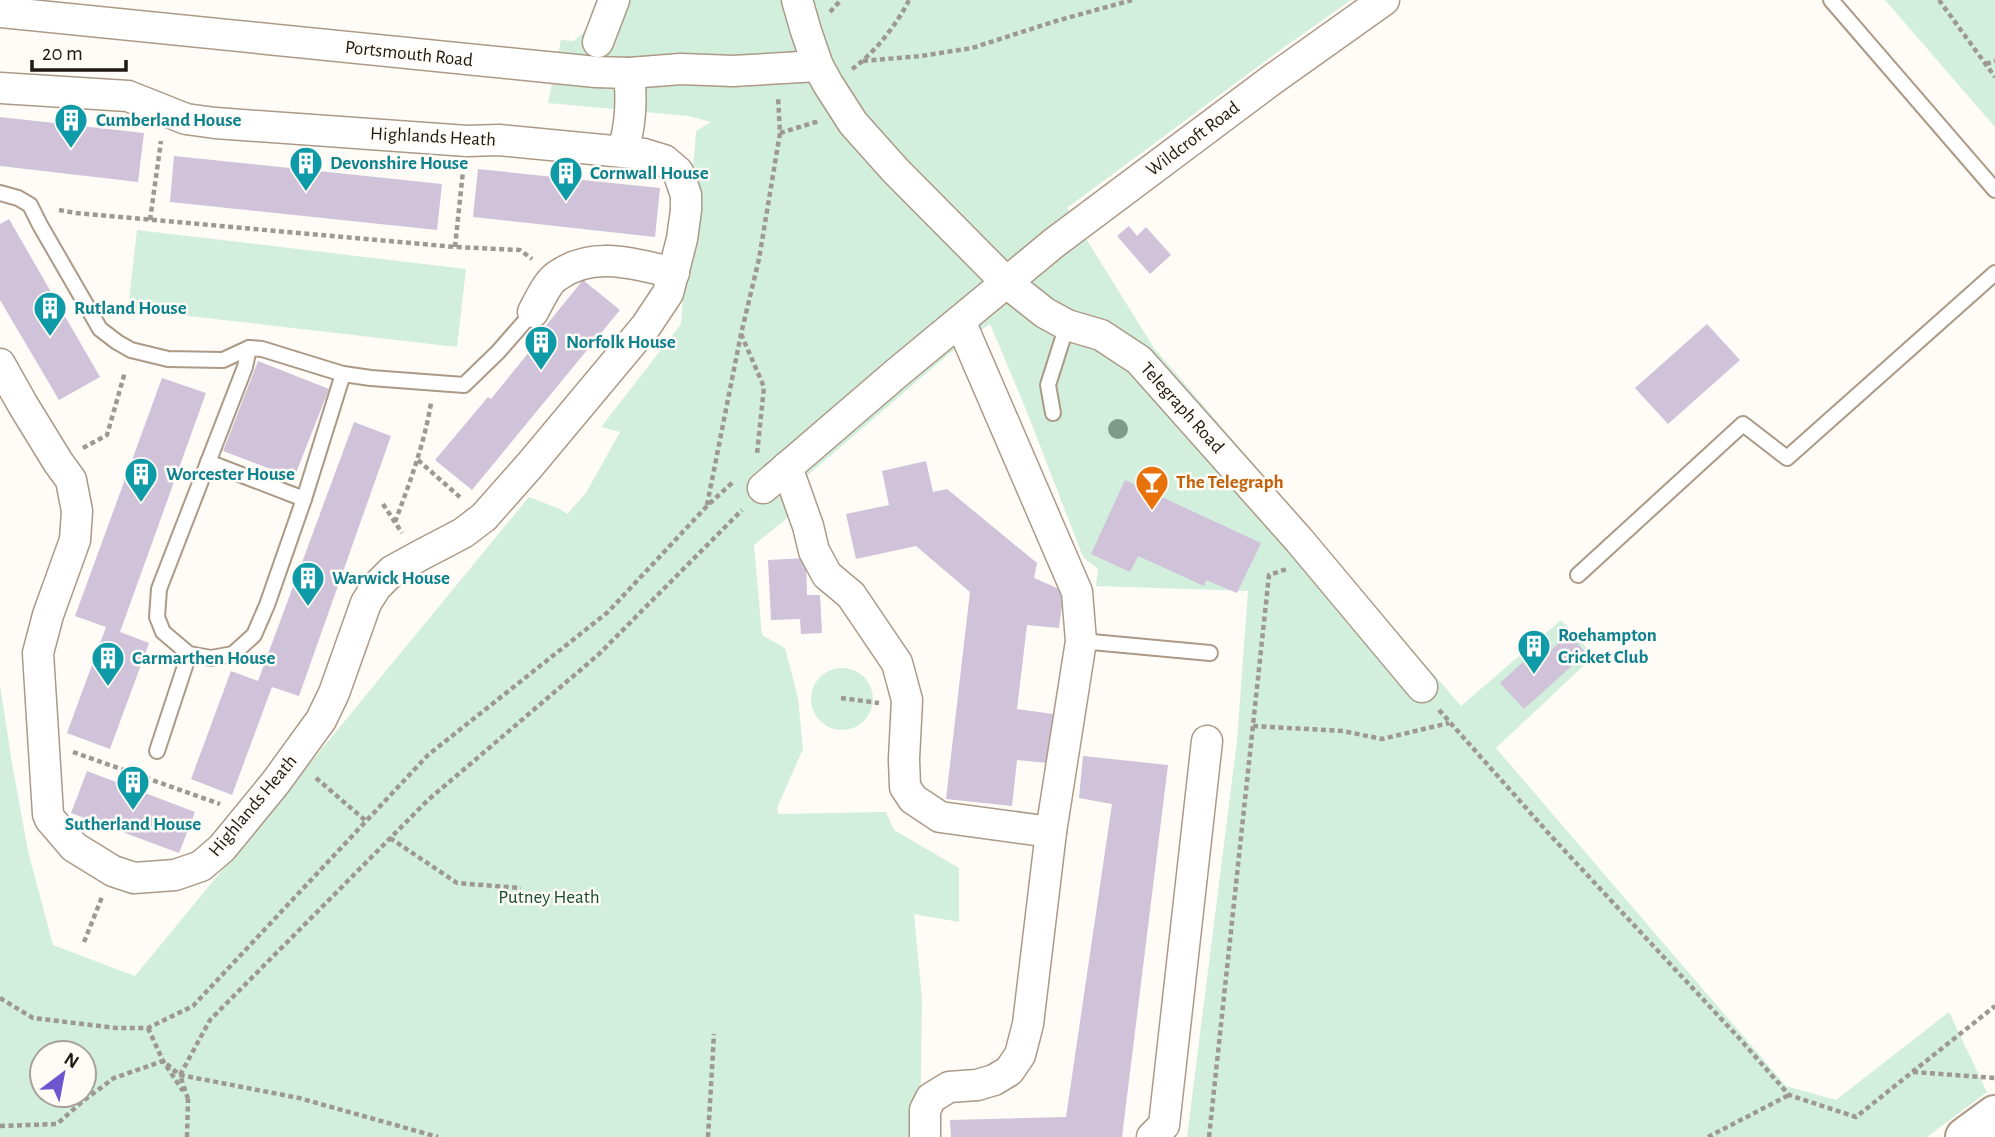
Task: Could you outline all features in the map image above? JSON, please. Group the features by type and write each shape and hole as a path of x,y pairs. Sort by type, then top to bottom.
{"highway":[{"path":"1965,1137 1995,1115"}],"street":[{"path":"598,42 614,0"},
{"name":"Telegraph Road","path":"797,0 823,75 853,123 895,170 1007,283 1045,313 1067,325 1101,335 1139,360 1422,687"},
{"name":"Wildcroft Road","path":"750,484 776,461 898,372 1054,243 1262,87 1384,0"},
{"name":"Portsmouth Road","path":"0,12 596,72 629,73 681,69 733,71 805,66 823,75"},
{"path":"623,150 630,113 629,73"},
{"name":"Highlands Heath","path":"0,88 128,96 186,118 215,123 623,150 663,160 678,172 686,195 682,239 668,293 646,326 484,517 463,533 393,572 376,587 366,603 334,693 321,720 293,760 222,848 201,866 175,875 134,878 113,871 74,847 50,820 42,742 38,653 48,615 75,540 77,511 71,480 0,364"},
{"path":"533,312 555,276 593,261 624,261 674,273"},
{"path":"925,1137 925,1110 932,1098 949,1087 977,1085 995,1080 1009,1071 1020,1055 1028,1024 1051,832 1081,641 1077,592 960,321"},
{"path":"776,461 805,517 814,551 827,575 850,595 897,663 907,700 905,787 913,799 940,817 1051,832"},
{"path":"1152,1137 1164,1125 1207,741"}],"lane":[{"path":"1831,0 1995,190"},
{"path":"0,193 30,205 100,329 131,350 168,359 223,360 249,348 261,349 343,374 464,386 533,312"},
{"path":"1578,575 1744,424 1787,458 1995,273"},
{"path":"1053,413 1048,385 1067,325"},
{"path":"249,348 245,367 159,589 157,617 163,632 189,654 211,658 233,654 254,635 267,605 343,374"},
{"path":"208,461 303,499"},
{"path":"1081,641 1210,653"},
{"path":"157,751 189,654"}],"path":[{"path":"863,61 902,14 909,0"},
{"path":"823,75 863,61 972,48 1132,0"},
{"path":"1939,0 1995,77"},
{"path":"1986,64 1995,61"},
{"path":"707,506 741,334 759,259 780,133 777,69"},
{"path":"150,220 163,129 163,110"},
{"path":"455,247 467,141"},
{"path":"30,205 76,213 150,220 455,247 520,250 555,276"},
{"path":"741,334 764,387 756,461 776,461"},
{"path":"58,462 107,435 131,350"},
{"path":"395,522 418,460 434,383"},
{"path":"418,460 484,517"},
{"path":"0,998 33,1018 116,1028 148,1028 193,1006 428,755 608,612 707,506 750,484"},
{"path":"187,1137 188,1099 180,1075 210,1020 428,800 598,654 750,484"},
{"path":"1209,1137 1269,575 1314,559"},
{"path":"1422,687 1449,723 1789,1095 1856,1117 1995,1006"},
{"path":"1253,726 1343,731 1382,739 1449,723"},
{"path":"42,742 250,815"},
{"path":"293,760 366,821"},
{"path":"390,838 457,883 521,888"},
{"path":"84,942 113,871"},
{"path":"148,1028 163,1061 188,1099"},
{"path":"708,1137 714,1034"},
{"path":"163,1061 180,1075 299,1098 438,1137"},
{"path":"0,1126 57,1124 114,1079 163,1061"},
{"path":"1912,1072 1995,1077"},
{"path":"1708,1137 1789,1095"}],"green space":[{"name":"Putney Heath","path":"596,0 1351,0 1067,208 1154,348 1461,706 1561,620 1594,656 1496,748 1786,1086 1836,1100 1949,1012 1987,1092 1927,1137 1187,1137 1237,741 1248,591 1096,586 1098,569 1083,557 990,324 950,353 781,498 796,511 754,545 762,635 785,648 798,698 803,749 777,808 778,814 886,812 894,830 959,868 959,922 914,914 922,999 920,1137 0,1137 0,685 28,851 53,945 135,976 529,497 567,514 586,493 620,432 601,427 681,324 696,131 711,122 688,116 548,103 561,40 573,41 582,34"},
{"path":"1885,0 1995,0 1995,127"},
{"path":"137,230 466,269 457,347 128,309"},
{"path":"836,668 848,668 864,677 871,687 871,711 864,721 848,730 836,730 825,725 816,716 811,705 811,693 816,682 825,673"}],"building":[{"name":"Cumberland House","path":"0,117 144,133 138,182 0,166"},
{"name":"Devonshire House","path":"174,156 442,184 437,230 170,202"},
{"name":"Cornwall House","path":"478,169 660,188 655,237 473,217"},
{"name":"Rutland House","path":"9,219 100,377 59,400 0,300 0,224"},
{"path":"1129,226 1137,236 1146,227 1171,255 1150,274 1117,236"},
{"name":"Norfolk House","path":"583,280 620,310 472,490 435,460 488,397 491,399"},
{"path":"1707,324 1740,360 1668,424 1635,388"},
{"path":"258,361 329,389 294,478 223,451"},
{"name":"Worcester House","path":"162,378 206,393 120,632 149,643 110,749 67,733 106,627 75,616"},
{"name":"Warwick House","path":"354,422 391,436 299,696 272,687 232,795 191,779 231,671 258,681"},
{"path":"926,461 933,492 947,489 1037,563 1034,578 1064,591 1059,628 1027,625 1017,709 1053,714 1048,763 1017,760 1012,806 946,799 970,592 916,546 856,559 846,514 889,505 882,471"},
{"name":"The Telegraph","path":"1125,480 1261,543 1237,593 1206,580 1204,586 1138,556 1130,572 1091,554"},
{"path":"806,558 807,595 820,595 822,633 801,634 800,619 771,620 768,560"},
{"name":"Roehampton Cricket Club","path":"1569,634 1586,653 1524,709 1500,683 1523,662 1530,669"},
{"path":"1083,756 1168,765 1122,1137 951,1137 950,1120 1066,1117 1112,804 1079,798"},
{"name":"Sutherland House","path":"87,771 195,812 179,853 71,813"}],"place":[{"name":"Cumberland House","path":"71,150"},
{"name":"Devonshire House","path":"306,193"},
{"name":"Cornwall House","path":"566,203"},
{"name":"Rutland House","path":"50,338"},
{"name":"Norfolk House","path":"541,372"},
{"name":"Worcester House","path":"141,504"},
{"name":"The Telegraph","path":"1152,512"},
{"name":"Warwick House","path":"308,608"},
{"name":"Roehampton Cricket Club","path":"1534,676"},
{"name":"Carmarthen House","path":"108,688"},
{"name":"Sutherland House","path":"133,812"}]}
